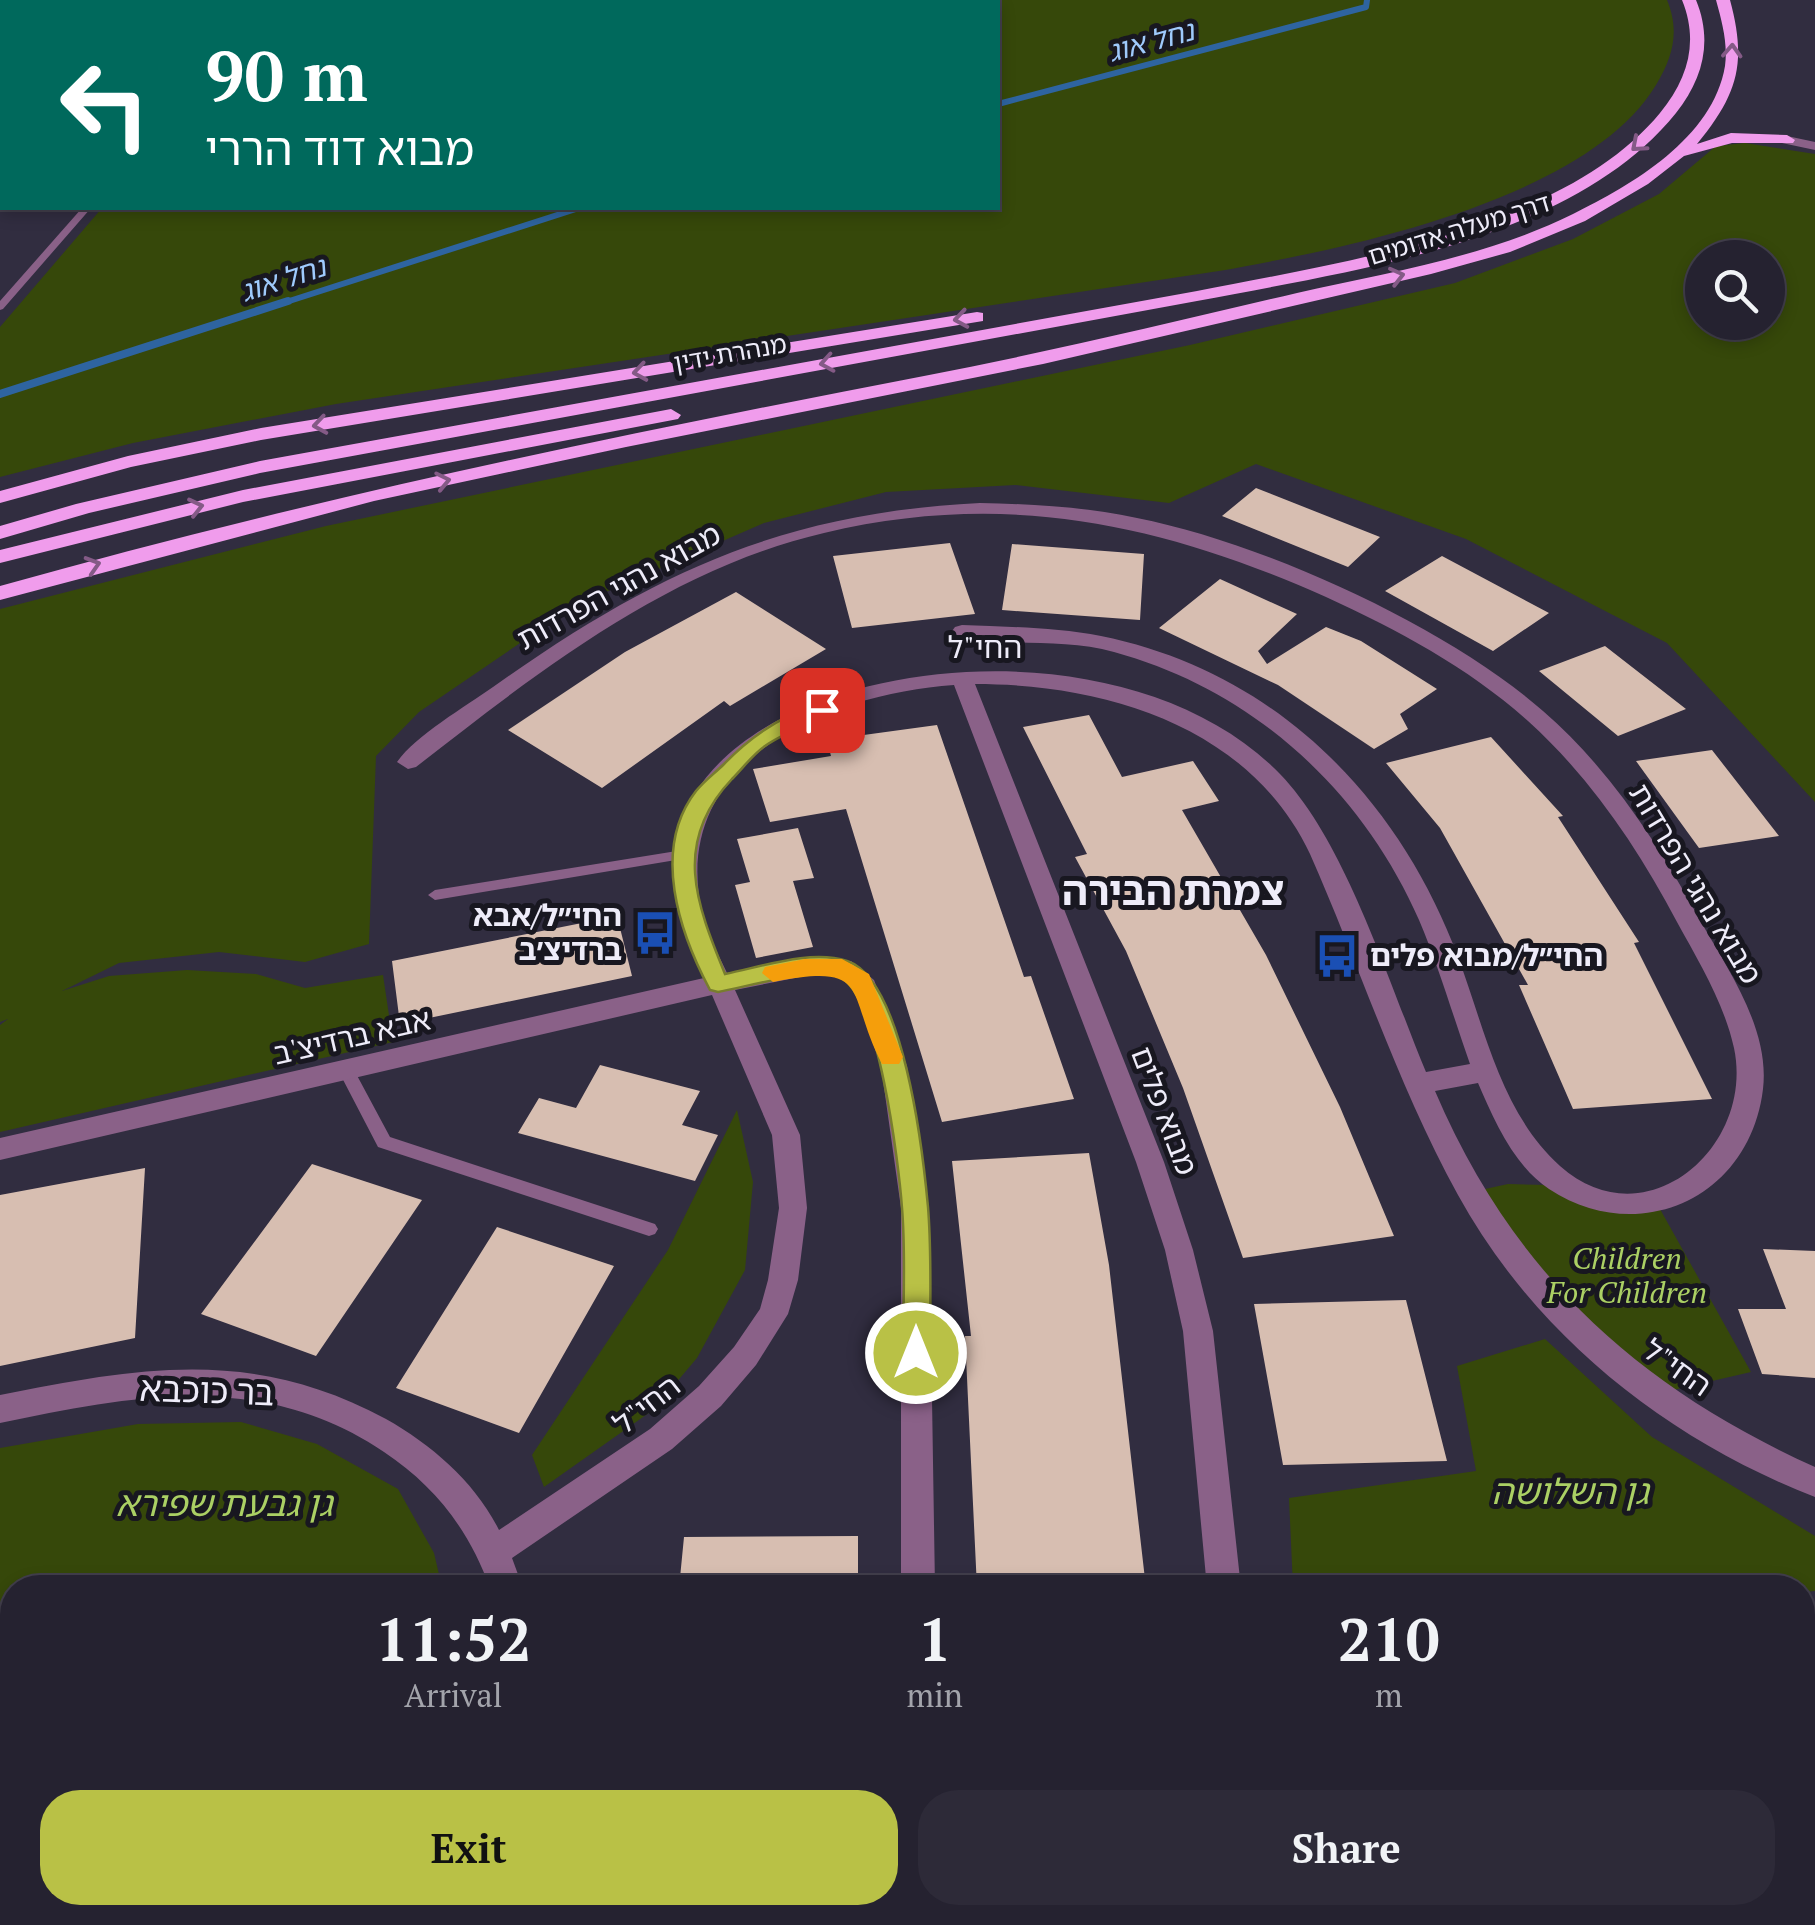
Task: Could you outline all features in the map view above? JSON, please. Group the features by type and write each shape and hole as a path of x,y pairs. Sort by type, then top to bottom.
{"highway":[{"name":"דרך מעלה אדומים","path":"1471,231 1538,204 1611,166 1662,123 1692,80 1698,56 1698,31 1689,0"},
{"name":"דרך מעלה אדומים","path":"1302,298 1460,260 1550,230 1613,200 1677,156 1705,129 1721,102 1733,58 1733,35 1723,0"},
{"path":"1721,102 1726,112 1787,140"},
{"path":"1677,156 1731,138 1787,140"},
{"path":"0,497 128,462 261,434 1379,252 1471,231"},
{"name":"מנהרת ידין","path":"0,533 82,508 260,467 1197,296 1336,268 1471,231"},
{"path":"0,593 120,557 350,500 1100,348 1302,298"},
{"name":"מנהרת ידין","path":"0,557 243,496 1302,298"}],"street":[{"path":"1787,140 1815,146"},
{"name":"מבוא נהגי הפרדות","path":"408,762 520,678 614,618 681,580 770,542 863,521 968,510 1094,517 1184,535 1268,565 1363,606 1440,648 1507,692 1594,777 1638,836 1738,1014 1747,1050 1747,1108 1712,1170 1682,1194 1638,1204 1608,1202 1574,1191 1539,1168 1508,1126 1414,882 1351,789 1266,716 1158,658 1114,645 1050,635 962,632"},
{"name":"החי\"ל","path":"495,1551 661,1439 710,1396 745,1356 772,1314 783,1280 793,1208 786,1135 691,919 683,855 688,830 703,797 756,742 785,726 900,685 962,678 1077,684 1155,707 1206,732 1272,781 1312,834 1419,1084 1490,1224 1574,1330 1681,1414 1815,1482"},
{"name":"מבוא פלים","path":"962,678 1150,1162 1179,1250 1198,1332 1223,1575"},
{"name":"אבא ברדיצ'ב","path":"0,1149 718,984 805,967 842,968 860,980 872,1000 894,1066 915,1208 918,1575"},
{"path":"1419,1084 1489,1071"},
{"name":"בר כוכבא","path":"0,1409 140,1386 275,1388 338,1410 399,1441 444,1477 472,1510 495,1551 503,1575"}],"lane":[{"path":"0,307 84,210"},
{"path":"435,895 683,855"},
{"path":"348,1072 384,1142 649,1229"}],"green space":[{"path":"1000,0 1667,0 1671,11 1674,33 1670,54 1656,85 1622,125 1576,160 1520,189 1458,213 1330,249 1219,271 336,404 133,443 0,477 0,327 100,210 1000,210"},
{"path":"1745,143 1815,154 1815,802 1667,643 1466,539 1256,464 1169,503 1015,485 886,492 764,523 576,605 419,712 376,756 369,944 305,962 219,952 119,963 62,991 109,976 187,970 256,974 305,988 383,975 393,1042 0,1132 0,1025 8,1019 0,1022 0,609 326,526 1190,345 1455,283 1573,239 1659,194 1716,146"},
{"path":"737,1110 753,1182 745,1270 697,1358 653,1410 544,1487 532,1455 668,1250"},
{"name":"Children For Children","path":"1508,1184 1548,1185 1660,1209 1751,1372 1673,1390 1573,1310 1503,1220 1485,1189"},
{"name":"גן השלושה","path":"1545,1339 1652,1437 1815,1536 1815,1575 1292,1575 1289,1498 1476,1471 1457,1366"},
{"name":"גן גבעת שפירא","path":"241,1422 317,1444 398,1489 434,1553 439,1575 0,1575 0,1448 138,1424"}],"building":[{"path":"1256,488 1380,537 1348,567 1222,516"},
{"path":"950,543 975,614 852,628 833,556"},
{"path":"1012,544 1144,554 1140,620 1002,610"},
{"path":"1442,556 1549,613 1493,651 1385,591"},
{"path":"1220,579 1297,614 1258,651 1267,664 1326,627 1361,641 1437,689 1400,714 1408,729 1374,749 1278,685 1159,628"},
{"path":"736,592 826,649 730,706 724,701 602,788 508,730 625,652"},
{"path":"1605,646 1686,709 1618,736 1539,671"},
{"path":"1089,715 1122,777 1193,761 1219,801 1182,810 1266,955 1340,1107 1394,1236 1243,1258 1183,1088 1126,951 1075,857 1087,854 1023,727"},
{"path":"937,725 1024,977 1031,976 1074,1099 942,1122 846,809 770,822 753,769 831,756 827,740"},
{"path":"1491,737 1563,816 1558,817 1639,942 1634,943 1712,1099 1573,1109 1519,985 1528,985 1440,828 1386,763"},
{"path":"1712,750 1779,836 1699,848 1636,761"},
{"path":"798,828 814,878 793,881 813,947 756,958 735,885 750,882 737,839"},
{"path":"617,916 632,976 400,1024 392,961"},
{"path":"600,1065 700,1091 682,1125 718,1135 695,1181 518,1133 539,1098 576,1108"},
{"path":"1089,1153 1109,1265 1145,1575 976,1575 965,1336 971,1336 952,1161"},
{"path":"312,1164 422,1200 316,1356 201,1314"},
{"path":"145,1168 135,1338 0,1366 0,1195"},
{"path":"497,1227 614,1266 519,1433 396,1388"},
{"path":"1763,1249 1815,1251 1815,1378 1762,1374 1738,1309 1786,1309"},
{"path":"1406,1300 1447,1461 1283,1465 1254,1304"},
{"path":"858,1536 858,1575 680,1575 684,1537"}],"waterway":[{"name":"נחל אוג","path":"1000,103 1366,7 1367,0"},
{"name":"נחל אוג","path":"280,304 573,210"},
{"name":"נחל אוג","path":"0,394 288,301"}],"slow traffic":[{"path":"773,973 805,967 842,968 860,980 872,1000 891,1057"}],"place":[{"name":"החי״ל/אבא ברדיצ׳ב","path":"655,933"},
{"name":"החי״ל/מבוא פלים","path":"1337,956"}],"district":[{"name":"צמרת הבירה","path":"1173,891"}],"route":[{"path":"822,710 756,742 703,797 688,830 683,855 684,884 691,919 718,984 805,967 842,968 860,980 872,1000 894,1066 915,1208 916,1353"}]}
